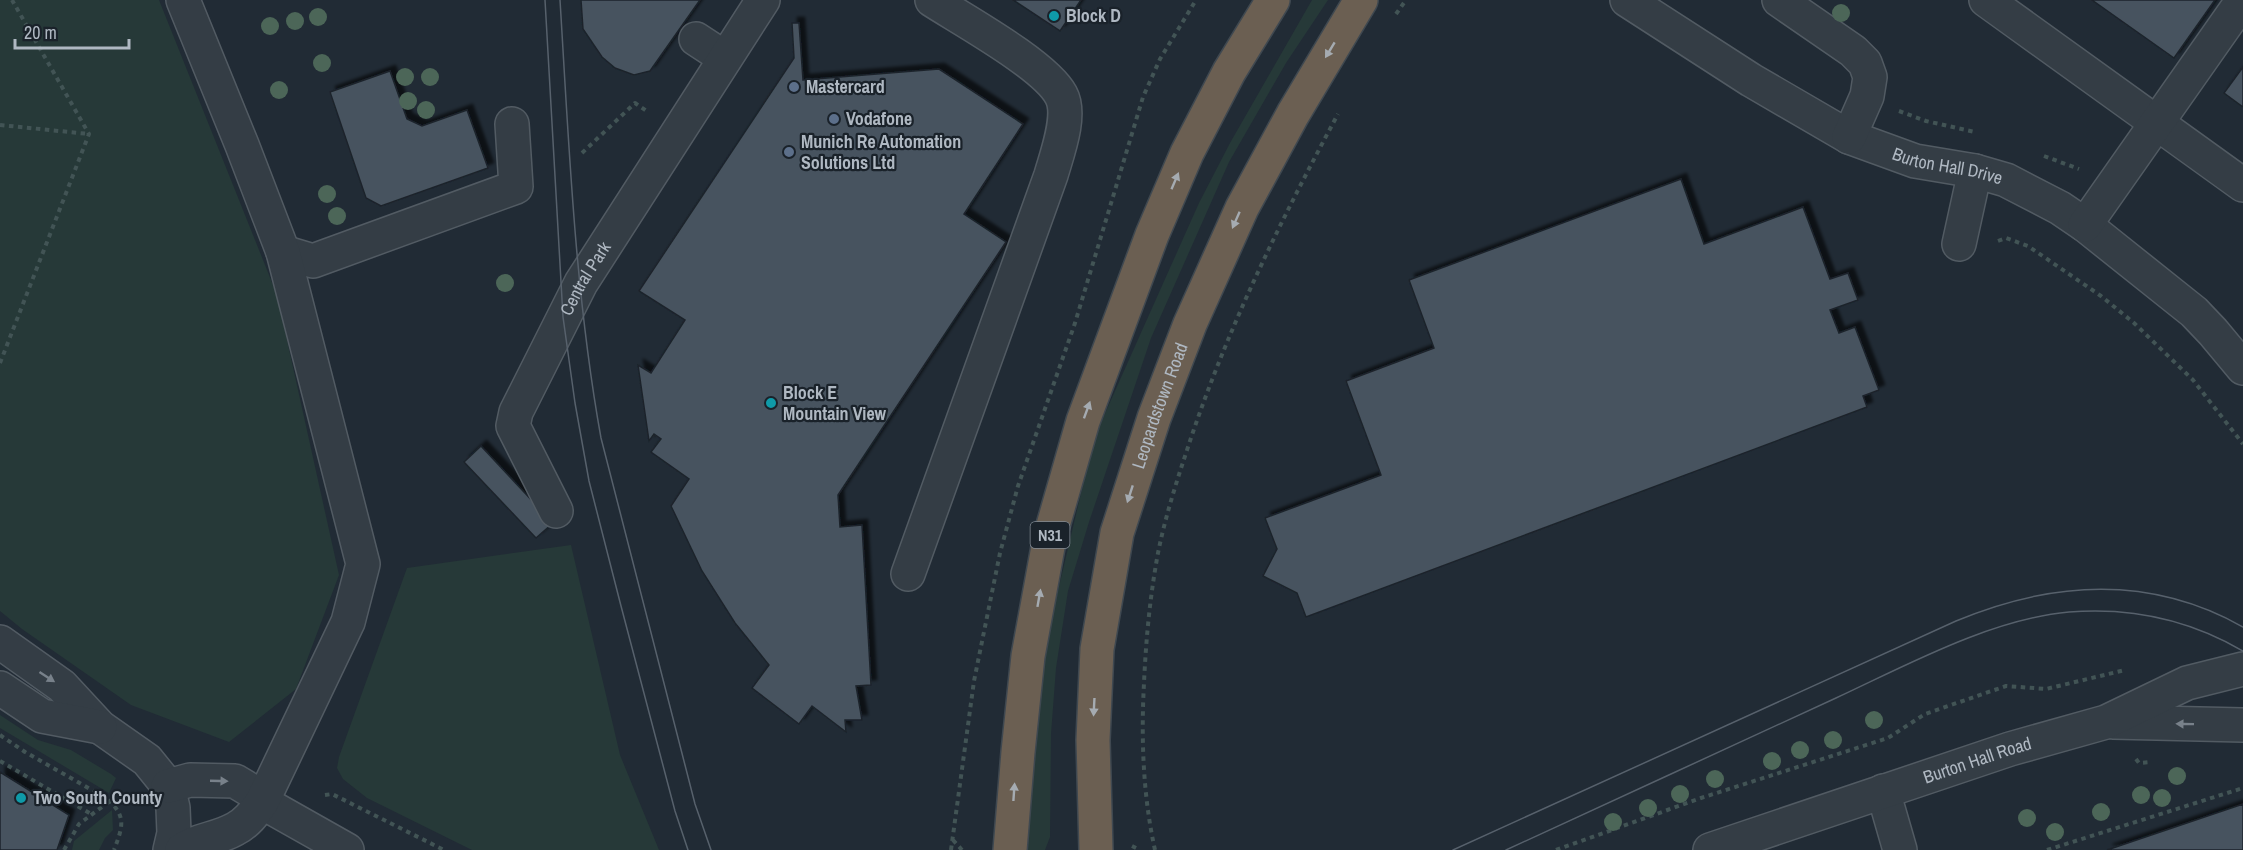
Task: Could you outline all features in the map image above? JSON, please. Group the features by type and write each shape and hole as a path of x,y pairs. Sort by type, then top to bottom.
{"highway":[{"name":"N31","path":"1010,850 1029,656 1050,536 1083,421 1152,235 1187,153 1229,72 1273,0"},
{"name":"Leopardstown Road","path":"1099,842 1092,740 1097,649 1117,533 1154,418 1190,324 1242,208 1293,114 1361,0"}],"street":[{"path":"182,850 193,843 234,830 249,819 262,802 348,622 363,564 283,252 183,0"},
{"name":"Central Park","path":"556,512 513,426 516,412 581,283 763,0"},
{"path":"908,574 1051,175 1066,124 1062,96 1039,70 932,0"},
{"name":"Burton Hall Drive","path":"1627,0 1751,80 1849,137 1915,161 1975,171 2006,180 2085,225 2194,312 2243,369"},
{"path":"1779,0 1852,51 1865,63 1870,77 1867,96 1849,137"},
{"path":"1986,0 2243,185"},
{"path":"2085,225 2243,0"},
{"path":"696,39 724,58"},
{"path":"283,252 313,261 516,187 512,124"},
{"path":"1959,244 1975,171"},
{"path":"0,642 62,686 100,727 147,760 168,786 173,808 174,833 170,850"},
{"name":"Burton Hall Road","path":"1710,850 2010,749 2106,722 2187,683 2234,667"},
{"path":"0,688 42,716 100,727"},
{"path":"2106,722 2243,725"},
{"path":"168,786 190,780 236,781 262,802 347,850"},
{"path":"1883,791 1900,850"}],"path":[{"path":"12,0 89,134"},
{"path":"1392,22 1406,0"},
{"path":"582,153 635,103 679,132"},
{"path":"1155,850 1147,815 1142,722 1146,633 1158,551 1178,476 1212,375 1249,288 1299,186 1342,107"},
{"path":"0,125 89,134"},
{"path":"0,363 89,134"},
{"path":"1994,242 2006,238 2022,243 2101,296 2134,323 2193,380 2243,444"},
{"path":"1556,850 1701,798 1888,738 1924,714 2006,686 2046,689 2136,667"},
{"path":"0,735 24,752 117,806 121,814 121,827 114,850"},
{"path":"0,761 91,814"},
{"path":"2047,850 2243,788"},
{"path":"64,850 79,824 110,801"},
{"path":"951,850 953,840 962,850"}],"green space":[{"path":"0,0 159,0 277,295 339,575 296,689 229,742 131,705 0,611"},
{"path":"1312,0 1328,0 1286,63 1229,162 1151,338 1068,591 1056,668 1051,734 1050,837 1045,850 1024,850 1035,729 1049,629 1094,438 1199,203 1230,143"},
{"path":"571,545 620,755 659,850 472,850 367,798 343,779 337,768 339,757 407,568"},
{"path":"0,715 38,740 71,750 111,774 116,778 109,793 0,728"},
{"path":"112,810 113,830 105,838 99,850 72,850 74,841"}],"building":[{"path":"581,0 700,0 650,71 634,75 615,68 602,57 583,29"},
{"name":"Block D","path":"1013,0 1081,0 1060,31"},
{"path":"2092,0 2215,0 2174,58"},
{"name":"Block E Mountain View","path":"792,23 799,23 803,80 939,69 1023,124 964,214 1006,242 838,495 840,527 862,525 871,685 856,686 862,720 845,720 846,732 812,706 799,724 752,688 769,665 735,623 702,571 671,506 689,479 651,452 661,439 654,434 649,441 638,365 651,373 685,320 639,291 794,58"},
{"path":"2243,67 2243,107 2224,93"},
{"path":"390,71 407,119 422,126 467,110 488,168 381,206 366,198 330,92"},
{"path":"1681,179 1704,244 1803,207 1830,279 1848,273 1858,300 1830,310 1839,333 1855,327 1879,390 1863,396 1867,407 1306,617 1297,593 1263,576 1277,549 1265,518 1381,475 1346,381 1434,348 1409,280"},
{"path":"481,446 553,523 536,538 464,462"},
{"name":"Two South County","path":"0,772 69,815 57,850 0,850"},
{"path":"2243,804 2243,850 2107,850"}],"tram line":[{"path":"545,0 563,317 575,403 589,481 675,811 688,850"},
{"path":"560,0 579,275 601,438 695,804 711,850"},
{"path":"1453,850 1956,621 1992,608 2028,598 2065,592 2101,590 2137,592 2173,598 2208,610 2243,627"},
{"path":"1506,850 1920,658 2010,624 2040,616 2069,612 2137,614 2202,631 2243,651"}],"place":[{"name":"Block D","path":"1054,16"},
{"name":"Mastercard","path":"794,87"},
{"name":"Vodafone","path":"834,119"},
{"name":"Munich Re Automation Solutions Ltd","path":"789,152"},
{"name":"Block E Mountain View","path":"771,403"},
{"name":"Two South County","path":"21,798"}]}
